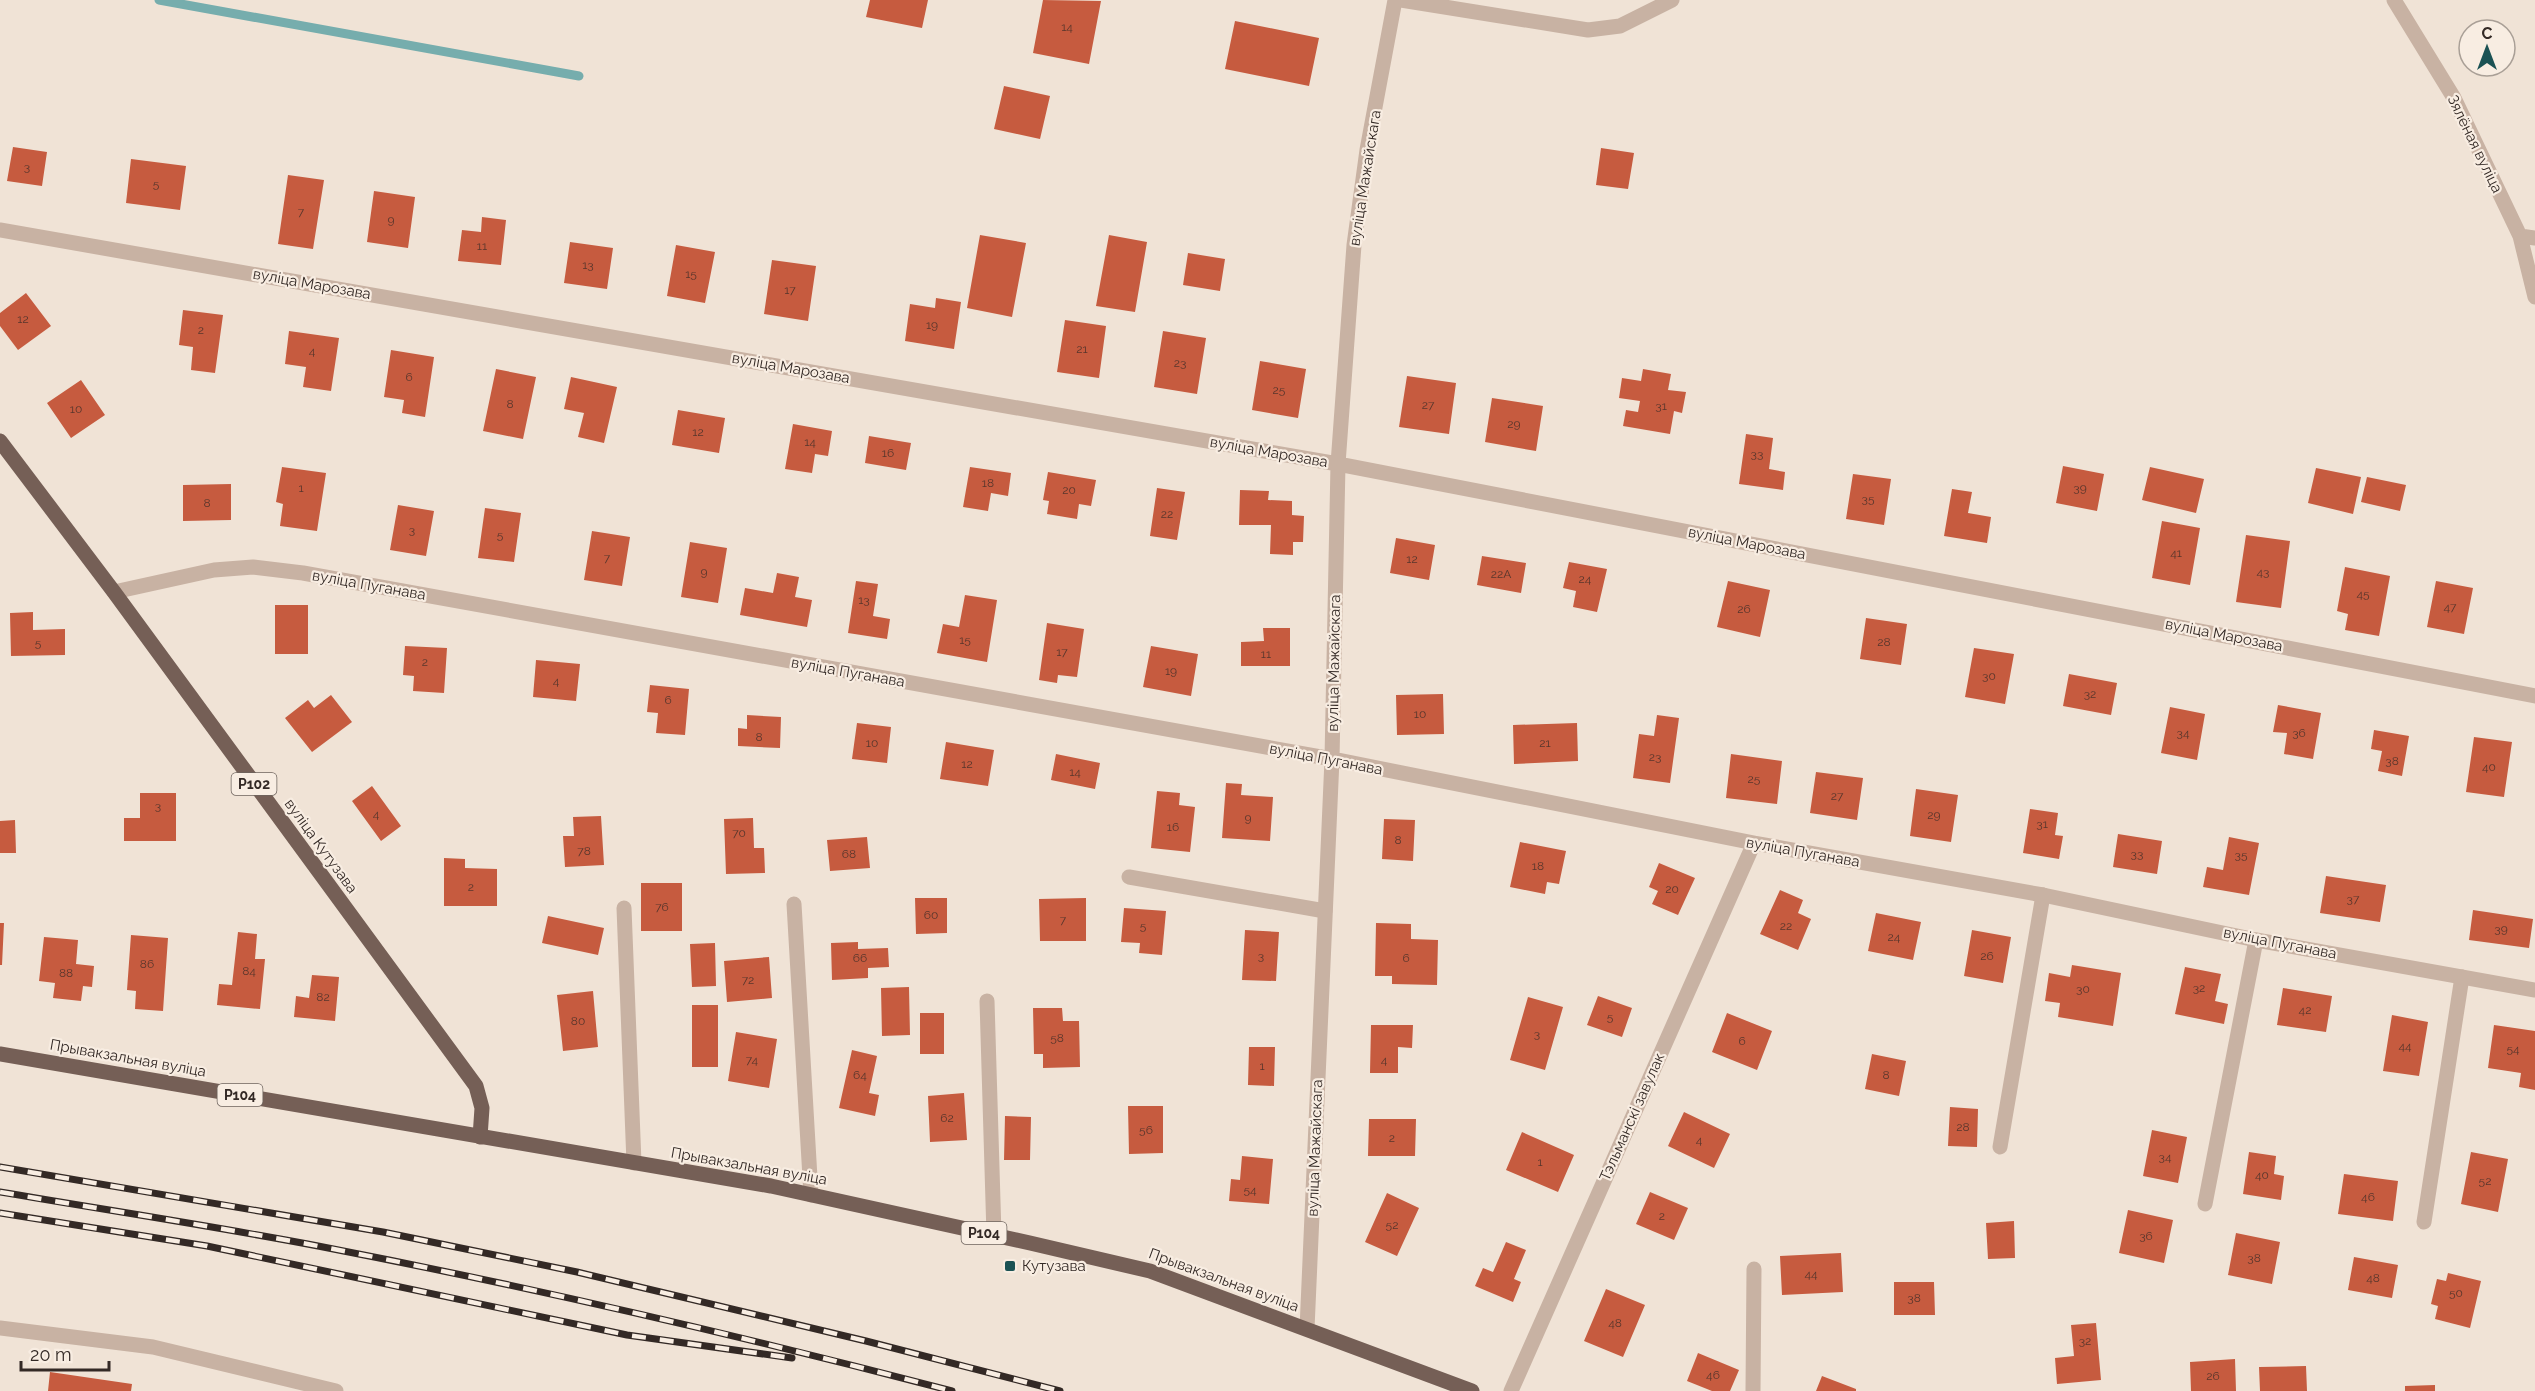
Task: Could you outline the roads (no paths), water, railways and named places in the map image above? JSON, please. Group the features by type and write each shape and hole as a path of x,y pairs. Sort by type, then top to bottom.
{"main road":[{"name":"вуліца Кутузава","path":"0,441 114,592 476,1086 482,1108 480,1137"},
{"name":"Прывакзальная вуліца","path":"0,1054 811,1195 994,1235 1150,1271 1472,1391"}],"street":[{"name":"вуліца Мажайскага","path":"1307,1329 1332,759 1338,464 1354,245 1367,150 1395,0"},
{"path":"1401,0 1588,30 1620,26 1672,0"},
{"name":"Зялёная вуліца","path":"2394,0 2454,98 2528,237 2535,297"},
{"name":"вуліца Марозава","path":"0,230 1338,464 2535,696"},
{"name":"вуліца Пуганава","path":"114,592 214,570 253,567 303,573 1332,759 1754,843 2043,895 2256,940 2535,990"},
{"name":"Тэльманскі завулак","path":"1510,1391 1754,843"},
{"path":"1129,877 1325,911"},
{"path":"2000,1147 2043,895"},
{"path":"794,903 811,1195"},
{"path":"624,908 634,1163"},
{"path":"2205,1204 2256,940"},
{"path":"2424,1222 2462,977"},
{"path":"987,1001 994,1235"},
{"path":"1753,1391 1754,1269"},
{"path":"0,1328 153,1347 336,1391"}],"waterway":[{"path":"159,0 579,76"}],"railway":[{"path":"0,1167 383,1232 577,1272 866,1341 1060,1391"},
{"path":"0,1192 279,1239 477,1278 715,1332 952,1391"},
{"path":"0,1213 207,1246 627,1335 792,1358"}],"place":[{"name":"Кутузава","path":"1010,1266"}]}
